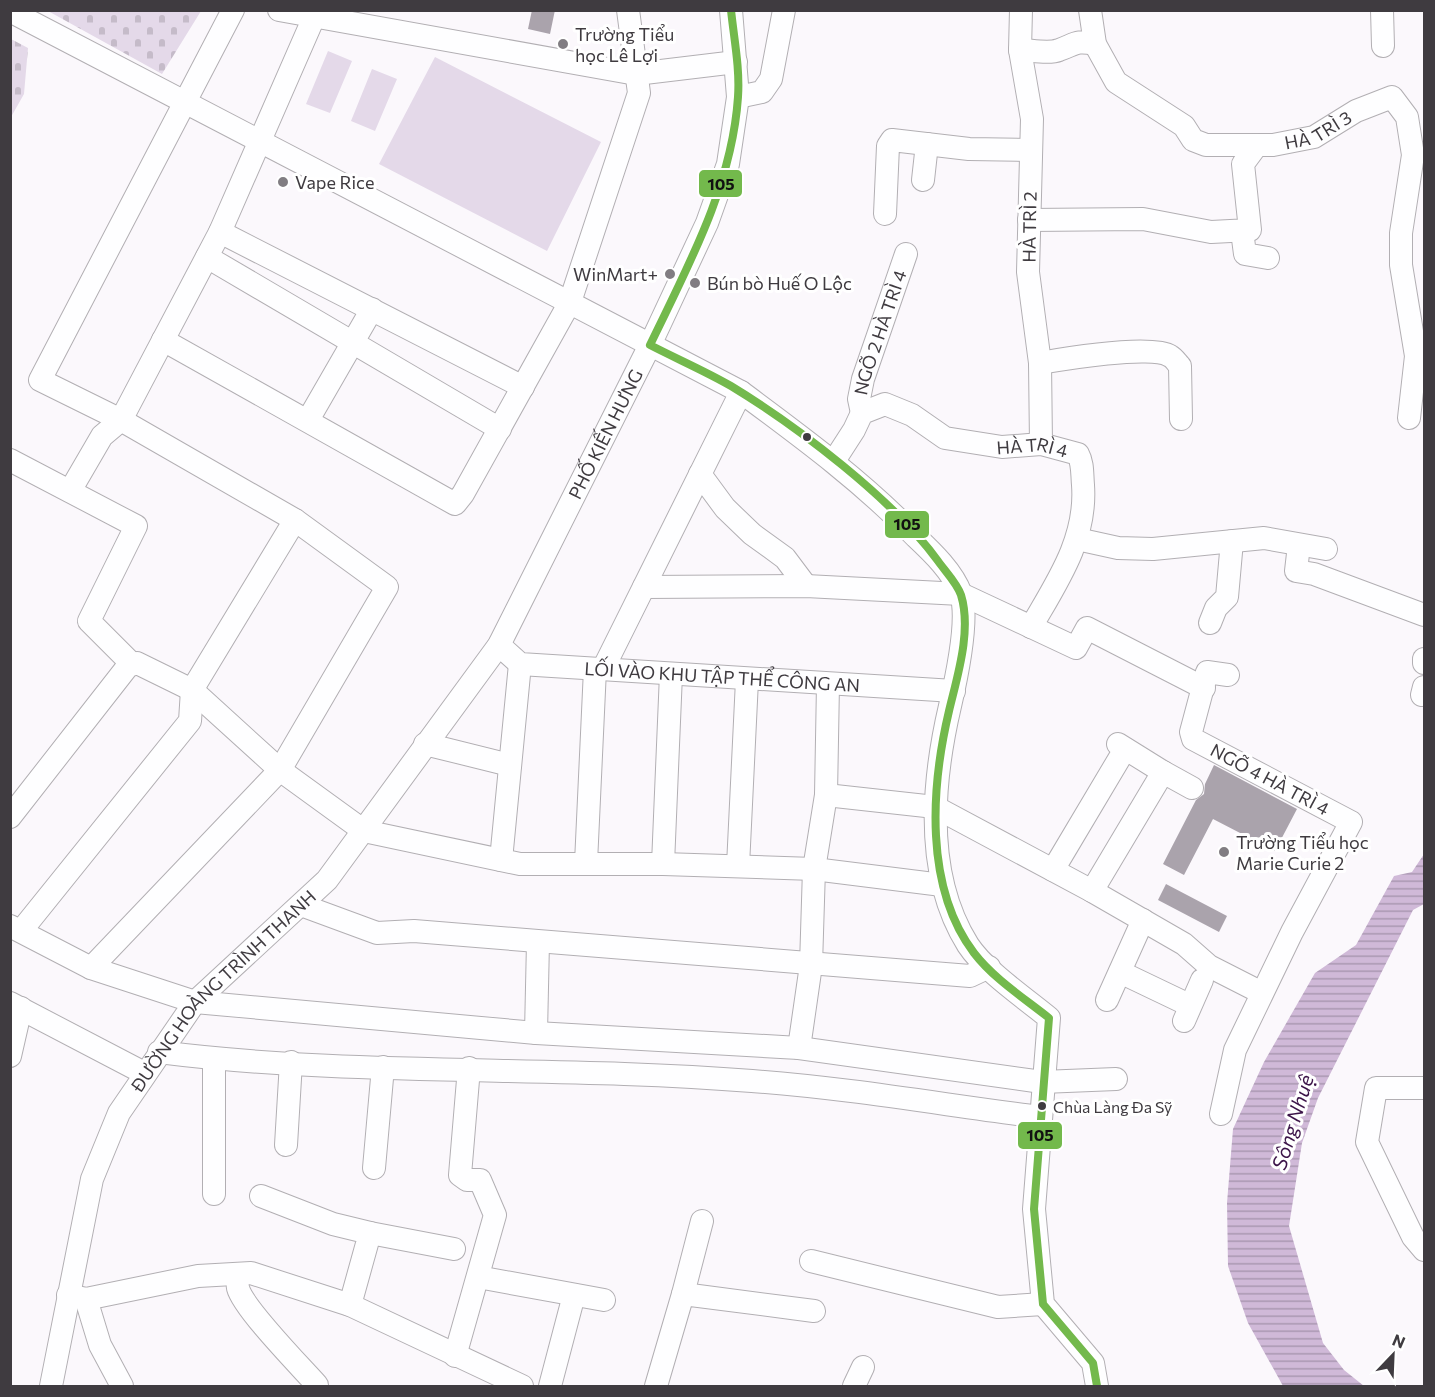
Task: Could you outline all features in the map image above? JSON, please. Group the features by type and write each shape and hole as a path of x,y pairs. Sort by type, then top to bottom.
{"street":[{"path":"91,968 280,770 387,587 295,520 121,420 40,380 233,10"},
{"path":"279,10 442,36 636,74 736,62"},
{"path":"164,340 455,504 464,494 570,302 639,93 628,10"},
{"name":"PHỐ KIẾN HƯNG","path":"499,645 650,345 707,223 728,164 738,97 730,10"},
{"path":"738,97 762,92 771,79 784,10"},
{"name":"HÀ TRÌ 2","path":"1021,10 1020,50 1032,119 1028,272 1040,363 1041,444"},
{"path":"1090,10 1095,44 1116,82 1184,126 1193,140 1206,145 1257,145"},
{"path":"1382,10 1383,46"},
{"path":"10,11 741,392 834,460 892,512 939,559 961,594 963,630 954,691 941,743 935,807 942,885 968,946 988,967 1049,1018 1042,1082 1034,1209 1043,1304 1093,1363 1097,1386"},
{"path":"70,491 102,436 121,420 220,232 262,141 314,17"},
{"path":"1020,50 1058,51 1072,43 1095,44"},
{"name":"HÀ TRÌ 3","path":"1242,231 1250,230 1243,164 1257,145 1314,137 1356,111 1392,97 1407,117 1413,155 1401,233 1401,265 1420,376"},
{"path":"885,214 890,143 895,140 969,149 1031,150"},
{"path":"923,180 927,144"},
{"path":"1029,220 1143,219 1211,232 1242,231 1245,254 1268,258"},
{"path":"220,232 523,387"},
{"name":"NGÕ 2 HÀ TRÌ 4","path":"862,413 859,399 863,379 906,254"},
{"path":"207,257 500,429"},
{"path":"308,420 372,309"},
{"path":"1040,363 1095,354 1155,352 1170,355 1180,366 1181,419"},
{"path":"1409,418 1420,376"},
{"path":"586,863 599,669 644,586 741,392"},
{"name":"HÀ TRÌ 4","path":"862,413 885,404 912,415 945,438 1002,447 1041,444 1078,454 1081,460 1085,505 1077,539 1066,568 1031,627"},
{"path":"834,460 854,430 862,413"},
{"path":"10,460 135,526 88,621 131,663 137,663 192,690 280,770 364,831 520,864 663,864 814,869 942,885"},
{"path":"700,474 725,508 752,534 785,558 806,586"},
{"path":"295,520 192,690 190,721 16,928 91,968 195,1002 536,1033 799,1048 1042,1082 1116,1079"},
{"path":"1077,539 1118,548 1177,547 1264,538 1326,549"},
{"path":"1210,623 1215,608 1227,597 1232,541"},
{"path":"1299,545 1296,572 1314,574 1425,615"},
{"path":"644,586 806,586 961,594 1076,648 1087,628 1204,688 1207,672 1228,675"},
{"path":"499,645 520,664 501,860"},
{"name":"ĐƯỜNG HOÀNG TRÌNH THANH","path":"51,1386 77,1297 92,1179 119,1113 144,1073 195,1002 327,880 424,744 499,645"},
{"path":"10,817 131,663"},
{"name":"LỐI VÀO KHU TẬP THỂ CÔNG AN","path":"520,664 747,680 954,691"},
{"path":"663,864 671,674"},
{"path":"738,866 747,680"},
{"path":"799,1048 811,965 814,869 826,795 828,684"},
{"name":"NGÕ 4 HÀ TRÌ 4","path":"1204,688 1191,732 1193,739 1351,822 1262,993"},
{"path":"424,744 510,765"},
{"path":"1053,870 1121,746 1192,788"},
{"path":"1092,891 1163,772"},
{"path":"826,795 935,807 1143,920 1178,930 1209,966 1262,993 1235,1050 1221,1114"},
{"path":"301,905 377,933 414,932 970,976 988,967"},
{"path":"1107,1000 1143,920"},
{"path":"536,1033 538,942"},
{"path":"1120,972 1187,1013 1202,980"},
{"path":"10,1056 16,1005 144,1073"},
{"path":"159,1052 214,1059 753,1081 1040,1117"},
{"path":"214,1059 214,1194"},
{"path":"286,1145 291,1062"},
{"path":"374,1168 383,1067"},
{"path":"455,1356 495,1215 480,1180 467,1180 460,1175 469,1068"},
{"path":"1425,1088 1376,1088 1367,1143 1413,1237 1425,1250"},
{"path":"261,1196 333,1224 454,1249"},
{"path":"656,1386 684,1294 702,1221"},
{"path":"350,1305 370,1233"},
{"path":"811,1261 998,1307 1043,1304"},
{"path":"122,1386 77,1297 198,1276 250,1273 350,1305 522,1386"},
{"path":"238,1274 238,1287 242,1296 273,1337 317,1385"},
{"path":"478,1277 604,1300"},
{"path":"684,1294 814,1311"},
{"path":"550,1386 574,1295"}],"green space":[{"path":"48,11 201,11 162,74"},
{"path":"11,39 28,48 24,94 11,117"},
{"path":"328,51 352,61 330,113 306,104"},
{"path":"435,57 601,142 547,251 379,164"},
{"path":"372,69 397,79 375,131 351,121"}],"water":[{"name":"Sông Nhuệ","path":"1424,854 1424,904 1413,910 1318,1098 1302,1143 1289,1226 1323,1343 1344,1370 1364,1386 1283,1386 1248,1323 1228,1266 1227,1203 1233,1129 1264,1062 1315,973 1356,945 1394,876 1412,872"}],"building":[{"path":"532,10 555,10 550,34 528,29"},
{"path":"1214,765 1297,809 1275,851 1213,819 1184,875 1163,864 1196,800 1204,794 1205,784"},
{"path":"1166,884 1227,916 1219,932 1158,900"}],"transit line":[{"name":"105","path":"650,345 706,225 727,162 738,97 731,10"},
{"name":"105","path":"650,345 711,375 757,402 842,465 896,513 919,537 951,577 961,595 964,609 964,639 938,772 936,836 939,867 946,898 958,927 974,953 1000,980 1049,1018 1034,1209 1043,1304 1093,1363 1097,1386"}],"place":[{"name":"Trường Tiểu học Lê Lợi","path":"563,44"},
{"name":"Vape Rice","path":"283,182"},
{"name":"WinMart+","path":"670,274"},
{"name":"Bún bò Huế O Lộc","path":"695,283"},
{"name":"Trường Tiểu học Marie Curie 2","path":"1224,852"},
{"name":"Chùa Làng Đa Sỹ","path":"1042,1106"}]}
